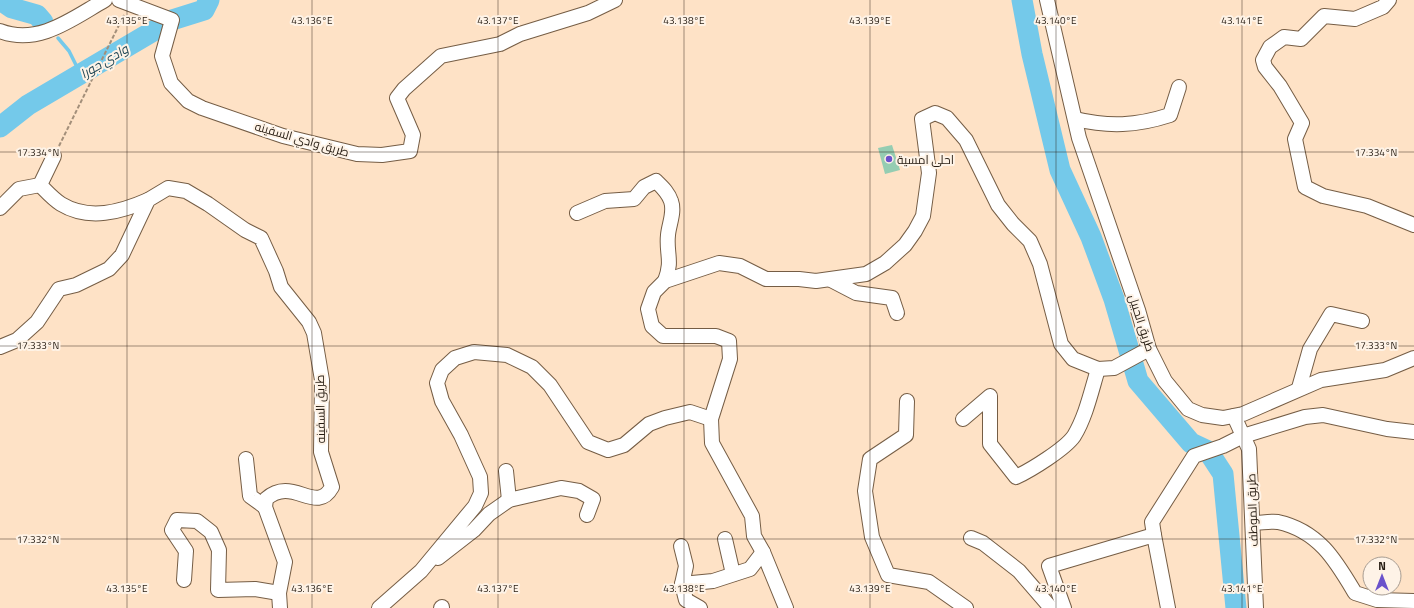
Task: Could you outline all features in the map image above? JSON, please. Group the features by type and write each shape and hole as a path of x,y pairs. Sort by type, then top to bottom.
{"street":[{"path":"0,31 9,34 25,35 41,33 65,24 105,0"},
{"name":"طريق وادي السفينه","path":"123,5 172,20 162,56 171,83 188,101 202,108 315,145 357,154 382,155 410,150 413,135 398,98 404,89 441,56 500,44 520,34 588,13 615,0"},
{"name":"طريق الحبيل","path":"1047,0 1075,119 1088,165 1138,310 1149,349 1165,381 1188,409 1202,415 1223,418 1243,414 1279,399 1299,388 1321,380 1385,370 1414,358"},
{"path":"1389,0 1383,7 1355,19 1324,16 1301,39 1284,37 1270,47 1263,60 1265,67 1280,86 1302,123 1295,140 1305,187 1323,196 1367,206 1414,225"},
{"path":"1075,119 1100,125 1150,122 1170,115 1179,87"},
{"path":"665,281 719,263 740,266 766,279 831,280 866,274 885,263 905,245 915,232 923,216 929,173 922,119 935,113 947,118 966,140 998,204 1013,224 1030,241 1040,264 1061,344 1073,359 1098,369 1114,368 1149,349"},
{"path":"0,208 19,189 40,185 54,156"},
{"path":"577,213 605,201 634,199 644,187 656,181 666,190 672,202 672,217 668,235 670,268 665,281 654,292 648,309 652,326 663,336 716,336 729,341 730,359 711,419 712,443 752,516 754,536 763,552 786,608"},
{"name":"طريق السفينه","path":"40,185 62,204 84,212 106,214 128,209 148,200 168,188 186,191 208,204 245,230 261,238 276,271 281,287 309,322 314,334 322,380 321,452 332,487 328,494 322,498 314,499 289,490 272,493 266,499 265,507"},
{"path":"0,346 17,340 36,322 59,289 76,285 109,269 122,255 148,200"},
{"path":"831,280 856,293 892,298 897,313"},
{"path":"1299,388 1310,349 1332,314 1362,321"},
{"path":"420,571 475,506 481,493 480,477 461,435 442,401 438,383 442,370 456,358 474,352 507,355 532,367 550,385 588,442 608,450 624,445 649,424 665,418 690,412 711,419"},
{"path":"963,419 990,396 990,444 1016,477 1037,467 1073,437 1088,404 1098,369"},
{"path":"907,401 906,435 870,459 865,492 872,537 888,575 930,582 966,608"},
{"path":"1168,608 1152,522 1194,456 1223,446 1243,436 1305,417 1323,415 1395,431 1414,432"},
{"name":"طريق الموطف","path":"1234,416 1249,449 1256,608"},
{"path":"246,459 250,496 265,507 285,562 279,592 280,608"},
{"path":"506,471 509,500"},
{"path":"379,608 420,571 474,530 489,514 509,500 561,488 579,491 593,499 587,515"},
{"path":"184,580 186,551 172,530 178,520 197,520 211,532 219,550 218,590 255,589 279,592"},
{"path":"1253,523 1277,522 1308,534 1334,557 1356,593 1380,604 1414,601"},
{"path":"1064,608 1049,566 1154,535"},
{"path":"971,538 983,543 1019,571 1051,608"},
{"path":"725,539 733,574"},
{"path":"681,546 686,566 682,584 686,600 700,608"},
{"path":"682,584 713,581 750,569 763,552"}],"path":[{"path":"54,156 123,5"}],"green space":[{"name":"احلى امسية","path":"892,145 900,170 885,174 878,148"}],"waterway":[{"path":"0,0 12,8 37,15 43,22"},
{"name":"وادي جورا","path":"0,127 28,105 172,20 204,10 209,0"},
{"path":"1022,0 1032,54 1060,170 1091,237 1114,299 1138,381 1191,443 1208,451 1223,474 1236,608"},
{"path":"58,38 69,51 81,75"}],"place":[{"name":"احلى امسية","path":"889,159"}]}
